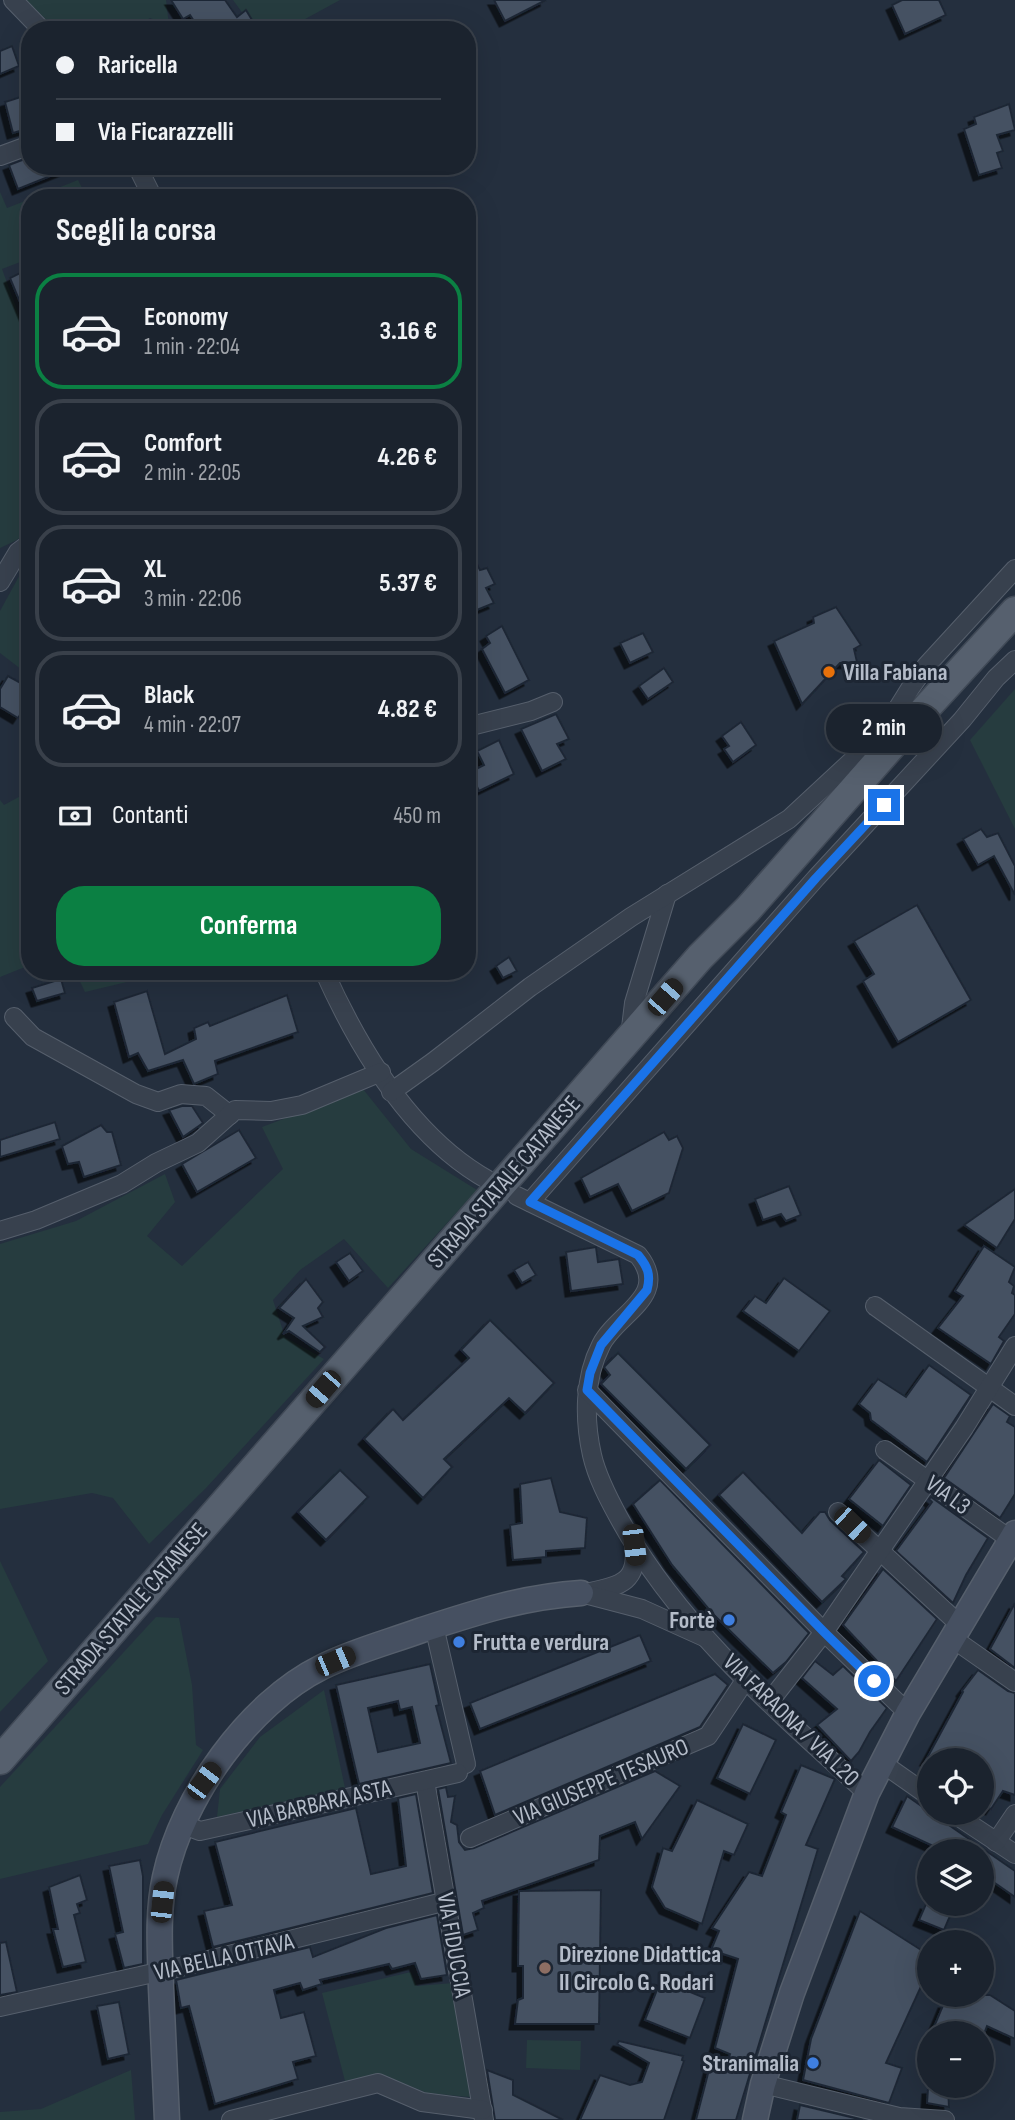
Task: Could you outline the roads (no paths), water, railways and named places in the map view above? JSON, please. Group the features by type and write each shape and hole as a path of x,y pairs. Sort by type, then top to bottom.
{"main road":[{"name":"STRADA STATALE CATANESE","path":"0,1760 700,957 793,858 1015,611"}],"street":[{"path":"13,0 33,21"},
{"path":"0,156 21,148"},
{"path":"0,582 21,550"},
{"path":"391,1092 530,987 667,894 789,819 883,732 926,666 1015,569"},
{"path":"793,858 816,878 1015,660"},
{"path":"476,725 531,711 553,702"},
{"name":"VIA FARAONA / VIA L20","path":"816,878 524,1199 638,1255 648,1266 650,1280 647,1290 601,1345 590,1373 587,1390 587,1418 592,1456 600,1480 634,1545 707,1638 746,1679 867,1793"},
{"path":"630,1038 634,1003 667,894"},
{"path":"328,980 345,1020 404,1109 444,1148 488,1180"},
{"path":"14,1017 33,1037 136,1094 158,1102 181,1094 206,1096 230,1115"},
{"path":"0,1231 36,1220 122,1184 156,1163 198,1143 235,1110 271,1111 302,1105 381,1072"},
{"path":"875,1306 1015,1406"},
{"path":"769,1701 824,1632 1015,1346"},
{"path":"587,1390 824,1632 908,1713"},
{"name":"VIA L3","path":"885,1450 1013,1536"},
{"path":"838,1512 956,1631 1015,1682"},
{"path":"755,2120 763,2084 792,1993 867,1793 908,1713 1013,1536"},
{"path":"625,1604 622,1592 636,1561 634,1545"},
{"path":"167,2120 159,1928 165,1877 181,1824 204,1781 230,1746 276,1695 331,1663 434,1626 509,1603 613,1587 627,1580 647,1577 660,1579"},
{"path":"581,1593 625,1604 707,1638"},
{"name":"VIA BARBARA ASTA","path":"181,1824 200,1831 425,1781 462,1769 434,1626"},
{"name":"VIA GIUSEPPE TESAURO","path":"470,1838 708,1736 746,1679"},
{"path":"882,1763 917,1788"},
{"name":"VIA FIDUCCIA","path":"425,1781 483,2115"},
{"path":"996,1842 1015,1814"},
{"path":"971,1825 1015,1854"},
{"name":"VIA BELLA OTTAVA","path":"0,2007 161,1972 447,1901"},
{"path":"231,2120 378,2084 422,2102 483,2115"},
{"path":"763,2084 898,2118 945,2120"}],"place":[{"name":"Villa Fabiana","path":"829,672"},
{"name":"Fortè","path":"729,1620"},
{"name":"Frutta e verdura","path":"459,1642"},
{"name":"Direzione Didattica II Circolo G. Rodari","path":"545,1968"},
{"name":"Stranimalia","path":"813,2063"}]}
